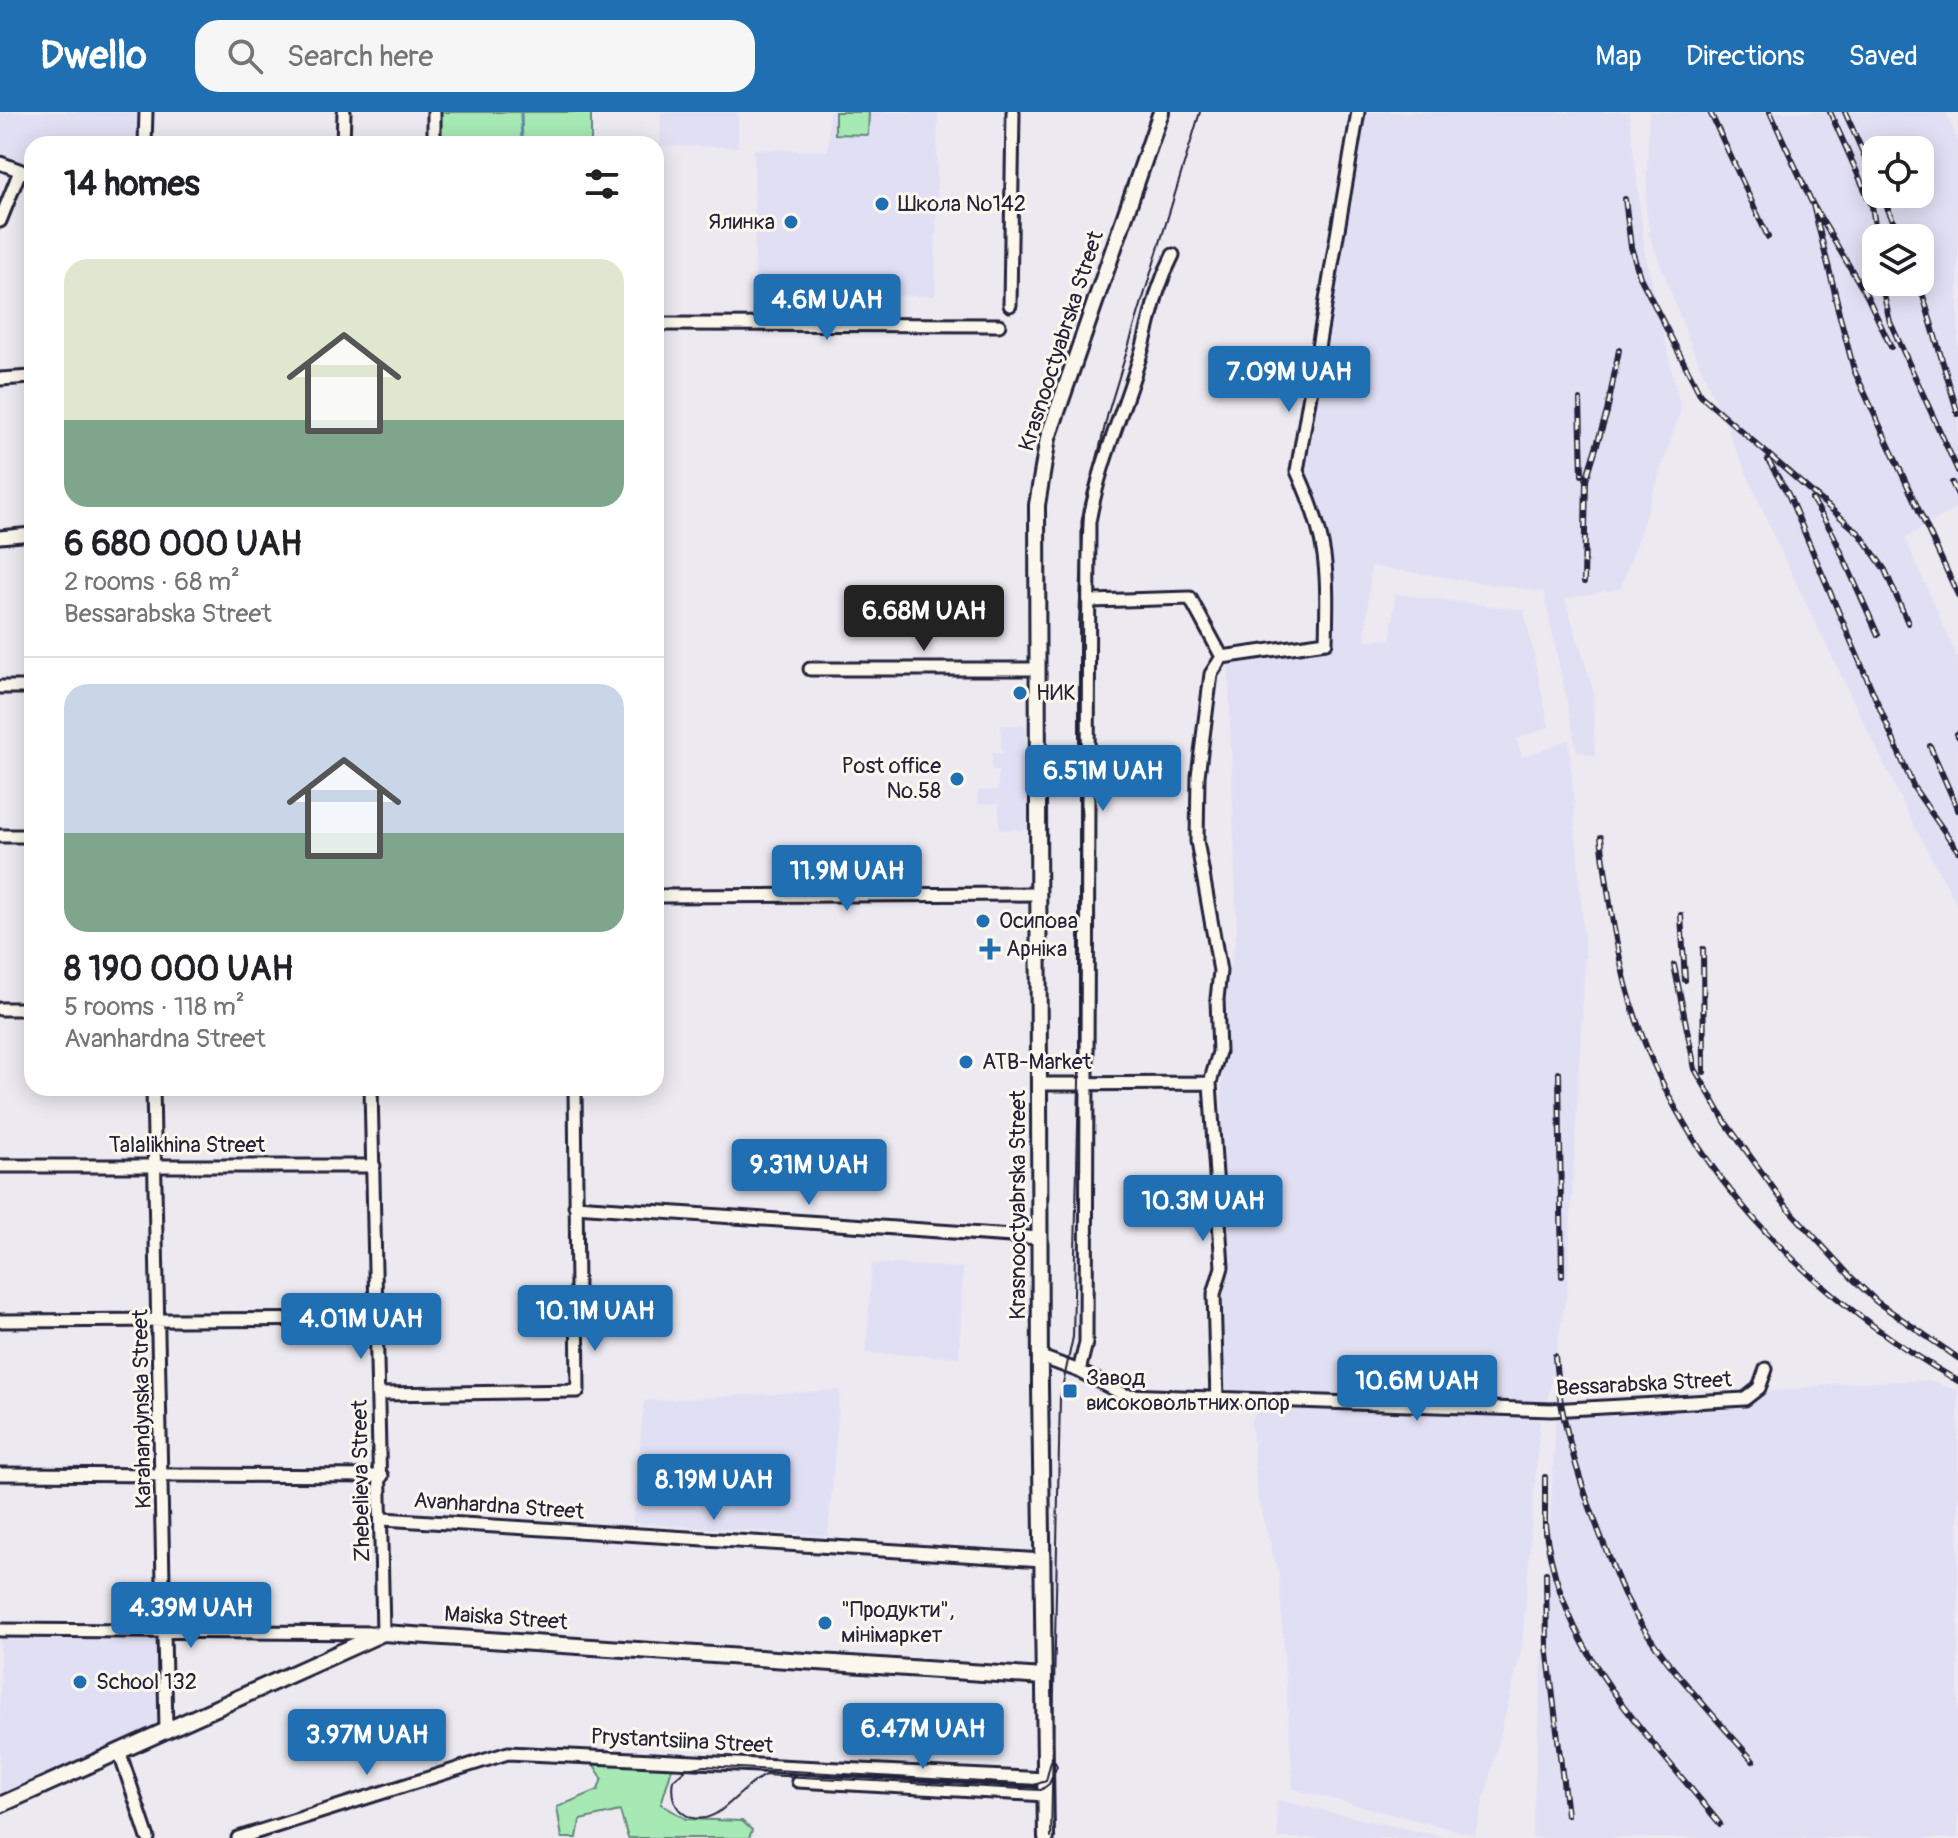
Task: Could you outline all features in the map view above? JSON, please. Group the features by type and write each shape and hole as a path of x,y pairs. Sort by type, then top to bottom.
{"main road":[{"name":"Krasnooctyabrska Street","path":"1046,1838 1037,505 1046,449 1161,112"},
{"name":"Maiska Street","path":"0,1805 383,1633 1044,1677"}],"street":[{"path":"145,136 146,112"},
{"path":"343,136 344,112"},
{"path":"434,112 434,136"},
{"path":"1010,305 1013,112"},
{"path":"1217,1400 1214,1294 1222,1267 1210,1083 1219,1052 1217,999 1220,971 1197,841 1198,776 1211,674 1222,657 1326,642 1328,566 1317,515 1297,471 1358,112"},
{"path":"0,163 24,172"},
{"path":"0,221 24,177"},
{"path":"1079,1371 1086,1343 1089,522 1101,463 1144,344 1156,288 1173,255"},
{"path":"664,324 999,325"},
{"path":"0,379 24,378"},
{"path":"0,537 24,535"},
{"path":"1091,601 1190,598 1222,657"},
{"path":"810,669 1037,669"},
{"path":"0,687 24,687"},
{"path":"0,836 24,836"},
{"path":"664,896 1038,894"},
{"path":"0,1009 24,1009"},
{"path":"1039,1084 1210,1083"},
{"name":"Karahandynska Street","path":"153,1096 166,1730"},
{"name":"Zhebelieva Street","path":"371,1096 383,1519 383,1633"},
{"path":"380,1394 578,1391 575,1096"},
{"name":"Talalikhina Street","path":"0,1166 374,1166"},
{"path":"575,1206 1040,1238"},
{"path":"0,1321 377,1319"},
{"name":"Bessarabska Street","path":"1041,1357 1079,1371 1125,1395 1551,1410 1745,1399 1759,1388 1766,1369"},
{"path":"0,1474 382,1476"},
{"name":"Avanhardna Street","path":"383,1519 1043,1560"},
{"path":"0,1630 383,1633"},
{"path":"119,1751 148,1838"},
{"name":"Prystantsiina Street","path":"238,1838 508,1753 1046,1779"},
{"path":"798,1781 1046,1795"}],"shaded area":[{"path":"0,112 140,112 139,136 24,136 24,168 0,159"},
{"path":"661,112 738,112 738,147 664,146 664,136 660,136"},
{"name":"Школа №142","path":"829,112 938,112 935,296 755,294 754,149 828,151"},
{"path":"1363,112 1629,112 1645,253 1681,410 1621,588 1565,599 1593,689 1595,756 1577,751 1544,592 1371,566 1365,640 1391,639 1395,594 1524,610 1549,727 1516,739 1522,757 1569,740 1585,957 1567,1289 1547,1405 1223,1395 1222,1006 1237,931 1228,654 1332,639 1333,564 1323,513 1303,469"},
{"path":"1649,112 1946,112 1958,142 1958,507 1905,538 1958,659 1958,906 1913,824 1777,543 1688,338 1650,236 1646,210"},
{"path":"1001,725 1026,725 1028,829 999,830 999,803 978,804 978,791 998,790 998,771 992,770 992,753 1002,753"},
{"path":"872,1263 963,1268 959,1357 866,1353"},
{"path":"1929,1380 1958,1391 1958,1838 1532,1838 1556,1417 1845,1383"},
{"path":"840,1390 828,1536 633,1523 644,1401"},
{"path":"1259,1408 1540,1418 1522,1648 1475,1835 1293,1789 1279,1575 1258,1501 1251,1421"},
{"name":"School 132","path":"0,1638 160,1638 161,1726 0,1797"},
{"path":"1276,1800 1442,1837 1442,1838 1278,1838"}],"green space":[{"path":"440,112 591,112 591,136 439,136"},
{"path":"835,112 869,112 868,135 835,134"},
{"path":"591,1760 673,1765 661,1804 686,1819 742,1821 752,1830 749,1838 628,1838 620,1811 580,1820 577,1838 562,1838 557,1807 598,1790 602,1778"}],"waterway":[{"path":"521,112 522,136"}],"tram line":[{"path":"1051,1838 1060,1398 1073,1337 1079,1083 1079,622 1084,513 1108,413 1200,112"},
{"path":"1052,1757 1057,1766 1049,1784 1041,1790 765,1775 720,1811 701,1819 684,1814 674,1801 672,1791 673,1780 686,1769 705,1766 1034,1785 1046,1781 1052,1757"}],"railway":[{"path":"1710,112 1768,237"},
{"path":"1770,112 1813,205 1867,296 1891,347"},
{"path":"1830,112 1872,206 1875,224"},
{"path":"1845,112 1862,150"},
{"path":"1625,199 1631,247 1640,277 1701,396 1860,534 1885,570 1908,623"},
{"path":"1813,205 1838,305"},
{"path":"1887,208 1895,224"},
{"path":"1884,296 1890,322 1958,471"},
{"path":"1923,296 1958,414"},
{"path":"1835,298 1854,370 1958,595"},
{"path":"1584,582 1586,480 1607,412 1619,350"},
{"path":"1580,400 1582,475"},
{"path":"1768,460 1788,494 1914,788 1958,851"},
{"path":"1952,483 1958,495"},
{"path":"1812,499 1833,534 1878,635"},
{"path":"1930,746 1958,810"},
{"path":"1601,837 1615,936 1633,1009 1666,1089 1695,1141 1730,1190 1769,1235 1811,1276 1858,1314 1958,1381"},
{"path":"1681,915 1685,980"},
{"path":"1703,949 1704,1072"},
{"path":"1674,965 1695,1069 1726,1123 1787,1207 1851,1277 1877,1302 1958,1358"},
{"path":"1559,1073 1562,1276"},
{"path":"1555,1356 1558,1387 1571,1447 1590,1507 1624,1594 1666,1660 1753,1761"},
{"path":"1545,1477 1545,1533"},
{"path":"1545,1524 1553,1569 1586,1650 1635,1721 1720,1824"},
{"path":"1546,1573 1547,1646 1567,1815"}],"place":[{"name":"Школа №142","path":"882,204"},
{"name":"Ялинка","path":"791,222"},
{"name":"НИК","path":"1020,693"},
{"name":"Post office No.58","path":"957,779"},
{"name":"Осипова","path":"983,921"},
{"name":"Арніка","path":"990,949"},
{"name":"ATB-Market","path":"966,1062"},
{"name":"Завод високовольтних опор","path":"1070,1391"},
{"name":"\"Продукти\", мінімаркет","path":"825,1623"},
{"name":"School 132","path":"80,1682"}]}
